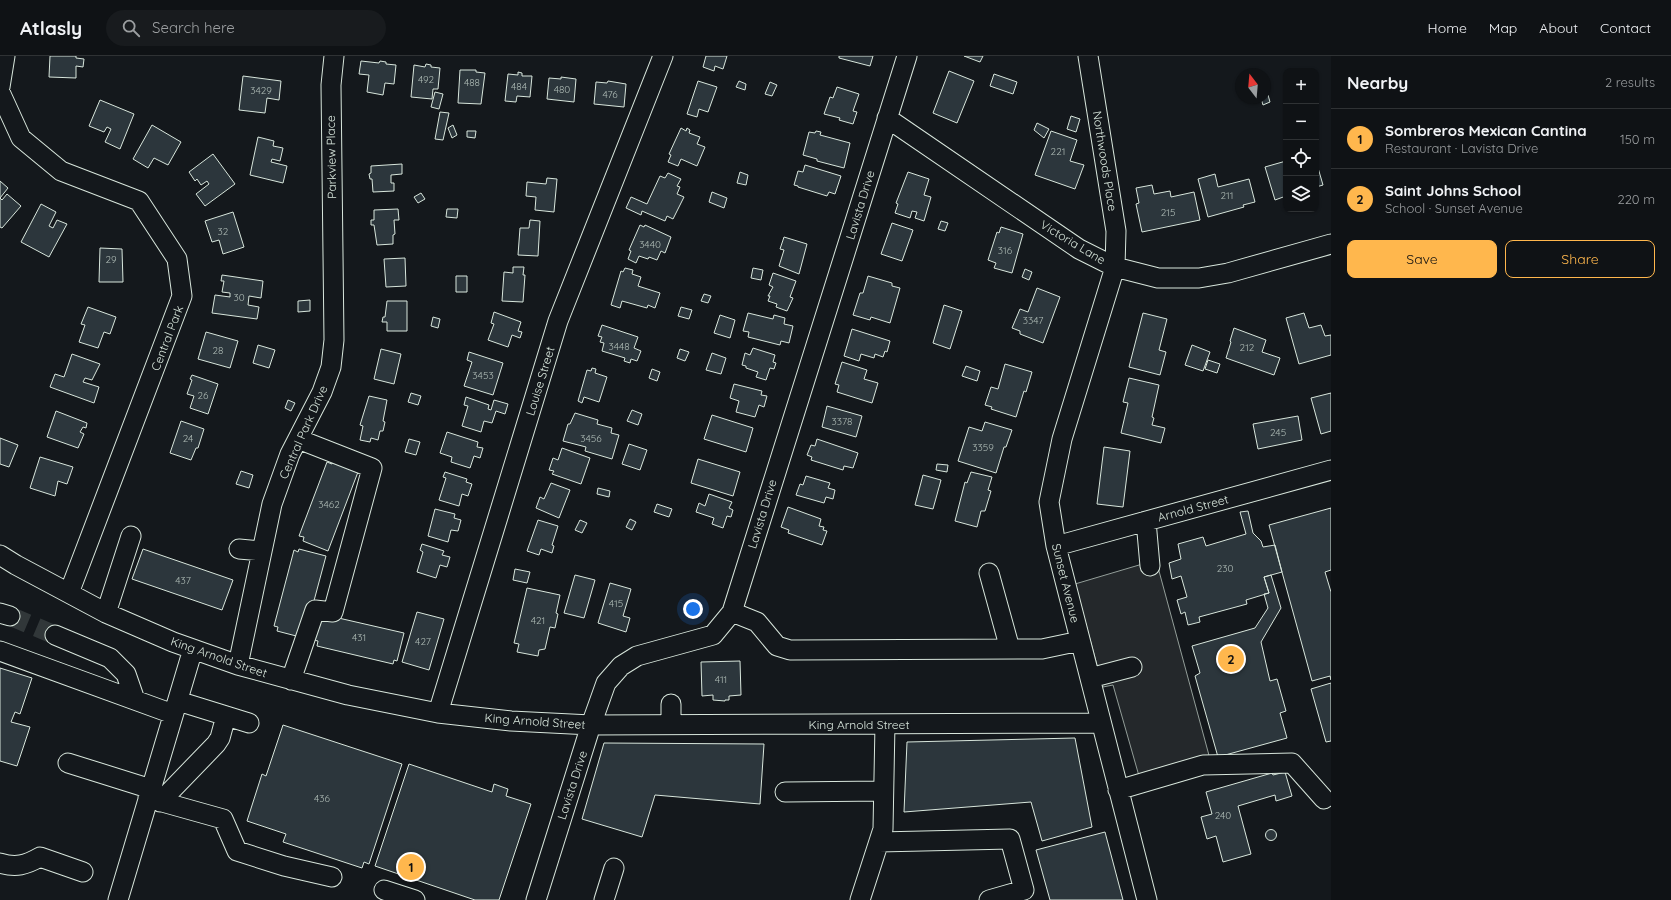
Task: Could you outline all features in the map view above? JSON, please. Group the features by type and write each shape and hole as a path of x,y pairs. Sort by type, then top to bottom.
{"street":[{"path":"0,87 5,56"},
{"name":"Parkview Place","path":"334,56 331,85 334,329"},
{"name":"Louise Street","path":"438,713 558,321 663,56"},
{"name":"Lavista Drive","path":"536,900 591,725 606,683 621,666 638,656 669,654 713,635 732,612 907,56"},
{"name":"Northwoods Place","path":"1088,56 1116,230 1115,267"},
{"name":"Central Park","path":"0,92 21,138 61,171 138,202 177,259 182,296 69,593"},
{"name":"Victoria Lane","path":"887,118 1079,249 1115,267 1158,278 1199,278 1228,273 1331,244"},
{"name":"Sunset Avenue","path":"1115,267 1062,439 1049,502 1056,546 1147,900"},
{"name":"Central Park Drive","path":"238,665 272,504 290,454 322,392 331,367 334,329"},
{"path":"291,680 315,610 333,612 372,468 298,439"},
{"name":"Arnold Street","path":"1056,546 1331,470"},
{"path":"1146,522 1150,566"},
{"path":"106,613 131,536"},
{"path":"239,550 262,551"},
{"name":"King Arnold Street","path":"0,555 106,613 193,649 238,665 348,695 438,713 511,722 591,725 1102,723"},
{"path":"989,572 1010,649"},
{"path":"732,612 757,622 777,646 790,650 1042,649 1080,641"},
{"path":"55,635 110,658 126,674 134,700"},
{"path":"118,900 153,796 193,649"},
{"path":"0,651 134,700 226,716 249,723"},
{"path":"1090,678 1132,667"},
{"path":"671,704 671,725"},
{"path":"153,796 216,744 220,738 226,716"},
{"path":"860,900 883,829 885,724"},
{"path":"68,763 153,796 223,819 237,851 284,866 332,877"},
{"path":"1118,790 1203,764 1292,763 1324,799"},
{"path":"785,792 884,791"},
{"path":"879,842 1010,839 1024,890 989,900"},
{"path":"0,863 18,866 28,864 40,858 84,872"},
{"path":"604,900 614,868"},
{"path":"384,890 415,900"}],"shaded area":[{"path":"1156,560 1210,759 1143,790 1113,685 1103,687 1075,584"}],"building":[{"path":"50,56 76,56 76,58 84,59 83,67 76,66 76,78 49,77"},
{"path":"706,56 727,56 723,69 715,66 714,71 703,67"},
{"path":"839,56 873,56 870,66 839,58"},
{"path":"964,56 983,56 980,62"},
{"path":"361,61 379,63 380,61 386,62 386,64 396,65 394,84 385,83 383,95 367,92 369,75 359,74"},
{"path":"426,64 431,65 431,67 440,68 438,89 433,89 432,99 411,97 414,65 425,67"},
{"path":"460,70 476,70 476,72 485,73 481,104 458,103"},
{"path":"949,71 974,81 957,123 933,113"},
{"path":"518,72 522,73 522,76 532,76 530,97 517,96 516,102 505,101 508,74 518,75"},
{"path":"994,74 1017,82 1013,94 990,86"},
{"path":"243,76 281,81 279,100 267,98 265,113 239,110"},
{"path":"561,77 576,79 574,102 547,99 549,78 561,79"},
{"path":"608,81 626,84 624,107 594,104 596,82 607,83"},
{"path":"698,81 717,87 708,112 699,109 697,117 687,114"},
{"path":"739,81 746,84 745,90 736,87"},
{"path":"770,82 777,85 772,96 765,94"},
{"path":"837,87 859,94 853,111 857,112 853,124 839,120 840,118 824,114 830,97 833,98"},
{"path":"435,92 443,94 439,109 431,107"},
{"path":"100,100 134,114 120,149 105,142 111,129 107,127 104,132 89,126"},
{"path":"440,112 449,113 443,140 435,139"},
{"path":"1071,116 1080,119 1076,132 1067,129"},
{"path":"1037,123 1049,129 1044,138 1034,130"},
{"path":"152,125 181,142 168,165 154,158 148,168 133,159"},
{"path":"453,125 457,135 452,138 448,128"},
{"path":"681,128 686,131 687,128 690,130 689,133 700,137 697,144 705,147 697,166 681,159 678,166 668,162 671,155 669,154"},
{"path":"467,131 476,131 475,138 467,137"},
{"path":"816,131 821,132 820,135 850,143 844,168 817,161 817,159 803,155 809,132 815,133"},
{"path":"1051,131 1077,140 1070,161 1084,165 1075,189 1035,175"},
{"path":"258,137 274,141 273,146 283,148 280,161 272,159 271,162 287,166 283,183 250,175"},
{"path":"213,154 235,184 205,206 196,194 209,184 207,181 201,185 197,179 195,181 189,172"},
{"path":"1283,162 1283,197 1275,200 1265,167"},
{"path":"402,164 402,174 391,175 391,183 394,183 394,191 373,192 372,179 370,179 369,174 371,173 371,166"},
{"path":"805,165 841,176 835,194 829,192 827,196 794,185 798,171 803,172"},
{"path":"1319,171 1323,185 1319,186"},
{"path":"740,172 748,175 746,185 737,183"},
{"path":"908,172 929,179 924,195 931,197 924,221 915,218 917,212 912,211 910,218 895,213 898,204 896,203"},
{"path":"668,173 681,179 677,186 680,187 677,194 684,197 673,219 667,216 665,221 642,211 641,215 626,208 631,197 647,204 660,176 665,178"},
{"path":"1215,174 1218,187 1249,179 1255,202 1243,205 1244,207 1208,217 1198,179"},
{"path":"547,178 557,179 554,212 535,210 536,197 526,196 527,182 546,184"},
{"path":"0,181 8,188 0,198"},
{"path":"1152,185 1154,194 1170,191 1171,197 1194,192 1200,220 1142,232 1136,204 1139,203 1136,188"},
{"path":"712,192 727,198 724,208 709,202"},
{"path":"421,193 425,199 418,203 414,197"},
{"path":"7,194 21,206 2,228 0,227 0,198 2,200"},
{"path":"41,204 56,212 49,226 53,228 57,220 67,224 49,257 21,242"},
{"path":"398,209 399,220 394,220 395,234 393,235 393,244 377,245 374,225 371,225 371,220 374,220 374,210"},
{"path":"447,209 458,209 457,218 446,217"},
{"path":"233,212 244,247 223,254 219,240 212,242 205,221"},
{"path":"530,220 540,221 538,256 518,255 520,228 529,228"},
{"path":"941,221 948,223 945,231 938,229"},
{"path":"892,223 913,230 902,261 881,254"},
{"path":"640,225 644,227 645,225 671,237 665,253 661,251 657,260 639,256 636,263 628,259 631,251 629,250"},
{"path":"1001,227 1023,234 1012,273 994,268 996,263 988,260 997,232 999,233"},
{"path":"784,237 807,244 799,274 779,266 784,250 780,249"},
{"path":"100,248 122,249 123,282 99,282"},
{"path":"405,258 406,286 386,287 384,259"},
{"path":"513,267 524,267 523,275 525,275 523,302 502,301 504,272 513,273"},
{"path":"625,268 633,270 632,274 641,277 638,286 660,293 655,308 648,305 647,308 622,301 620,308 611,305 621,271 623,272"},
{"path":"753,268 763,270 761,280 751,278"},
{"path":"1025,269 1032,272 1029,280 1022,277"},
{"path":"773,273 796,281 790,297 793,298 787,311 776,307 777,304 768,301 770,296 768,296 773,287 769,285"},
{"path":"222,275 263,281 261,298 249,296 248,305 259,307 257,319 212,313 215,295 230,297 230,293 222,292 224,281 221,281"},
{"path":"456,276 467,276 467,292 456,292"},
{"path":"868,276 892,283 892,286 900,288 890,323 871,317 870,320 853,315 860,293 863,293"},
{"path":"1037,288 1060,297 1043,343 1020,334 1020,331 1012,328 1020,309 1028,312"},
{"path":"704,294 711,296 708,303 701,301"},
{"path":"310,300 310,311 298,312 298,301"},
{"path":"387,301 407,301 407,331 387,331 387,322 382,322 383,317 385,317"},
{"path":"944,305 962,311 950,349 933,343"},
{"path":"88,307 116,317 110,334 104,332 98,348 79,342 85,325 81,324"},
{"path":"681,307 692,310 689,319 678,316"},
{"path":"494,312 521,322 518,331 522,332 520,338 512,335 508,347 488,340 494,324 491,323"},
{"path":"748,313 773,319 774,315 785,318 784,324 793,326 789,343 781,341 780,345 748,337 749,332 743,331"},
{"path":"1143,313 1167,319 1159,350 1166,352 1160,375 1129,367"},
{"path":"1304,313 1309,328 1321,325 1325,336 1331,335 1331,355 1299,364 1286,318"},
{"path":"720,315 735,320 730,338 714,333"},
{"path":"433,317 440,319 438,328 431,326"},
{"path":"602,325 638,337 634,348 641,351 637,361 631,359 630,363 624,361 625,358 602,351 604,343 600,342 602,337 598,336"},
{"path":"1234,328 1266,340 1262,352 1280,358 1274,375 1226,358"},
{"path":"852,329 890,341 887,352 885,351 883,357 875,354 874,358 861,354 859,361 844,356"},
{"path":"206,332 238,341 230,368 198,359"},
{"path":"258,345 275,350 269,368 253,363"},
{"path":"1192,345 1210,352 1203,371 1185,365"},
{"path":"753,348 775,355 773,362 776,363 774,369 770,368 766,380 756,377 758,372 742,365 745,353 750,355"},
{"path":"381,349 401,354 394,384 374,379"},
{"path":"680,349 689,352 685,361 677,358"},
{"path":"469,352 503,363 493,395 464,386 472,362 467,360"},
{"path":"712,353 726,358 721,374 706,370"},
{"path":"72,354 100,364 92,380 85,378 83,382 99,387 94,403 50,387 55,374 64,377"},
{"path":"1208,360 1220,364 1217,373 1205,369"},
{"path":"842,362 867,370 864,379 878,383 872,403 837,392 839,385 835,384"},
{"path":"1005,364 1032,372 1016,417 991,409 992,407 985,405 991,387 998,389"},
{"path":"966,366 980,371 977,381 962,376"},
{"path":"592,368 596,369 595,373 607,377 599,402 584,397 582,403 578,401 587,370 591,371"},
{"path":"652,369 660,372 657,381 649,378"},
{"path":"192,375 218,384 208,414 190,408 194,396 187,394 192,380 190,379"},
{"path":"1129,378 1159,385 1152,417 1154,418 1152,425 1165,428 1161,443 1121,433 1128,403 1123,402"},
{"path":"734,384 762,391 761,395 767,396 764,407 759,405 755,417 736,412 739,401 730,398"},
{"path":"411,393 421,396 418,405 408,402"},
{"path":"1331,393 1331,431 1321,434 1311,398"},
{"path":"369,396 387,400 383,421 385,422 383,431 380,431 378,440 371,438 370,442 360,440 363,426 360,425"},
{"path":"466,397 489,405 488,409 491,410 494,400 508,404 505,414 496,411 492,423 484,421 481,432 462,426 468,406 464,405"},
{"path":"288,400 295,403 291,411 285,408"},
{"path":"827,406 862,416 856,437 822,427"},
{"path":"632,410 642,414 638,425 627,421"},
{"path":"56,411 87,423 86,428 83,427 80,432 84,434 78,448 47,437"},
{"path":"575,413 598,420 597,424 612,428 611,433 619,435 612,459 585,451 586,447 563,441 568,424 570,424"},
{"path":"712,415 753,428 746,452 704,439"},
{"path":"1298,416 1302,440 1258,449 1253,424"},
{"path":"181,421 204,429 198,448 196,448 191,460 170,453"},
{"path":"985,422 1012,430 1006,447 1004,447 996,473 958,461 969,427 982,431"},
{"path":"447,432 478,442 477,447 483,448 480,458 474,456 470,468 451,462 452,457 440,453"},
{"path":"0,438 18,445 9,467 0,464"},
{"path":"409,439 420,442 416,455 405,452"},
{"path":"817,439 858,453 853,468 844,466 843,470 811,460 812,457 807,455 811,445 815,446"},
{"path":"629,444 647,450 640,470 622,464"},
{"path":"1104,447 1130,451 1123,507 1097,504"},
{"path":"562,448 590,458 581,484 552,474 554,471 549,470 553,458 558,460"},
{"path":"40,457 73,467 67,484 58,481 55,496 30,488"},
{"path":"698,459 740,472 733,496 691,483"},
{"path":"327,462 332,464 333,462 358,472 328,551 303,541 304,537 299,536"},
{"path":"937,464 948,465 947,472 936,470"},
{"path":"241,471 253,475 249,488 236,484"},
{"path":"445,472 467,479 466,482 472,484 468,496 462,494 459,506 439,500 446,478 443,477"},
{"path":"971,472 992,477 988,490 991,491 985,511 981,511 977,527 955,521 965,482 967,483"},
{"path":"923,475 941,480 933,509 915,505"},
{"path":"806,476 830,483 828,488 835,490 833,499 826,497 824,503 796,495 800,484 803,485"},
{"path":"551,483 570,490 559,518 536,508 540,497 544,499"},
{"path":"598,488 610,491 609,497 597,494"},
{"path":"709,494 732,502 729,508 733,510 731,517 727,516 723,528 712,524 714,518 696,512 699,503 705,506"},
{"path":"657,504 672,509 669,517 654,512"},
{"path":"788,507 821,519 819,526 824,527 823,530 827,531 822,545 788,533 789,530 781,527"},
{"path":"1331,508 1331,570 1325,572 1331,592 1331,680 1330,676 1312,681 1269,525"},
{"path":"435,509 455,514 454,518 461,520 458,531 451,530 448,542 428,536"},
{"path":"1248,511 1253,533 1261,541 1263,547 1275,545 1282,572 1264,577 1269,593 1246,600 1247,604 1199,617 1200,622 1188,625 1185,612 1181,614 1177,600 1187,597 1181,576 1172,579 1169,563 1181,559 1178,544 1203,537 1206,546 1246,534 1240,512"},
{"path":"630,519 636,522 632,530 626,527"},
{"path":"538,520 558,526 552,545 554,546 552,553 541,549 539,555 527,551"},
{"path":"580,520 587,523 582,533 575,530"},
{"path":"422,544 444,551 442,555 450,557 447,567 440,565 436,578 417,572 423,552 420,550"},
{"path":"143,549 233,580 222,610 132,579"},
{"path":"299,549 326,556 304,638 277,631 278,627 274,626 294,550 298,552"},
{"path":"515,569 530,572 527,583 513,580"},
{"path":"575,575 595,580 584,618 564,613"},
{"path":"1271,575 1281,608 1261,642 1270,681 1277,679 1286,711 1280,713 1287,738 1218,757 1195,676 1200,673 1192,646 1255,628 1268,608 1264,594 1269,593 1264,577"},
{"path":"610,583 631,589 623,616 630,618 626,632 598,623"},
{"path":"527,588 560,595 556,613 558,614 555,628 550,627 545,649 539,650 538,656 517,652 519,644 514,643"},
{"path":"417,612 444,619 429,670 402,662"},
{"path":"321,614 404,633 397,661 394,660 393,664 317,646 318,641 314,640"},
{"path":"740,661 741,695 729,696 729,700 725,701 713,700 713,695 702,696 701,662"},
{"path":"0,668 32,678 20,714 15,712 11,722 30,727 17,766 0,761"},
{"path":"1331,683 1331,741 1326,742 1311,689"},
{"path":"283,725 402,764 369,864 364,862 362,868 283,842 286,834 247,821 262,774 266,776"},
{"path":"1075,738 1092,827 1042,841 1031,802 904,812 907,742"},
{"path":"604,743 764,744 760,804 655,795 642,837 582,819"},
{"path":"409,764 492,792 494,784 508,789 506,796 531,804 499,900 475,900 375,866"},
{"path":"1285,772 1292,796 1276,801 1275,795 1238,806 1251,854 1223,862 1216,836 1207,839 1201,817 1212,814 1206,792 1272,773 1273,775"},
{"path":"1271,829 1275,831 1277,835 1275,839 1271,841 1267,839 1265,835 1267,831"},
{"path":"1105,832 1123,900 1050,900 1036,850"}],"tunnel":[{"path":"10,616 55,635"}],"place":[{"name":"Saint Johns School","path":"1231,659"},
{"name":"Sombreros Mexican Cantina","path":"411,867"}]}
